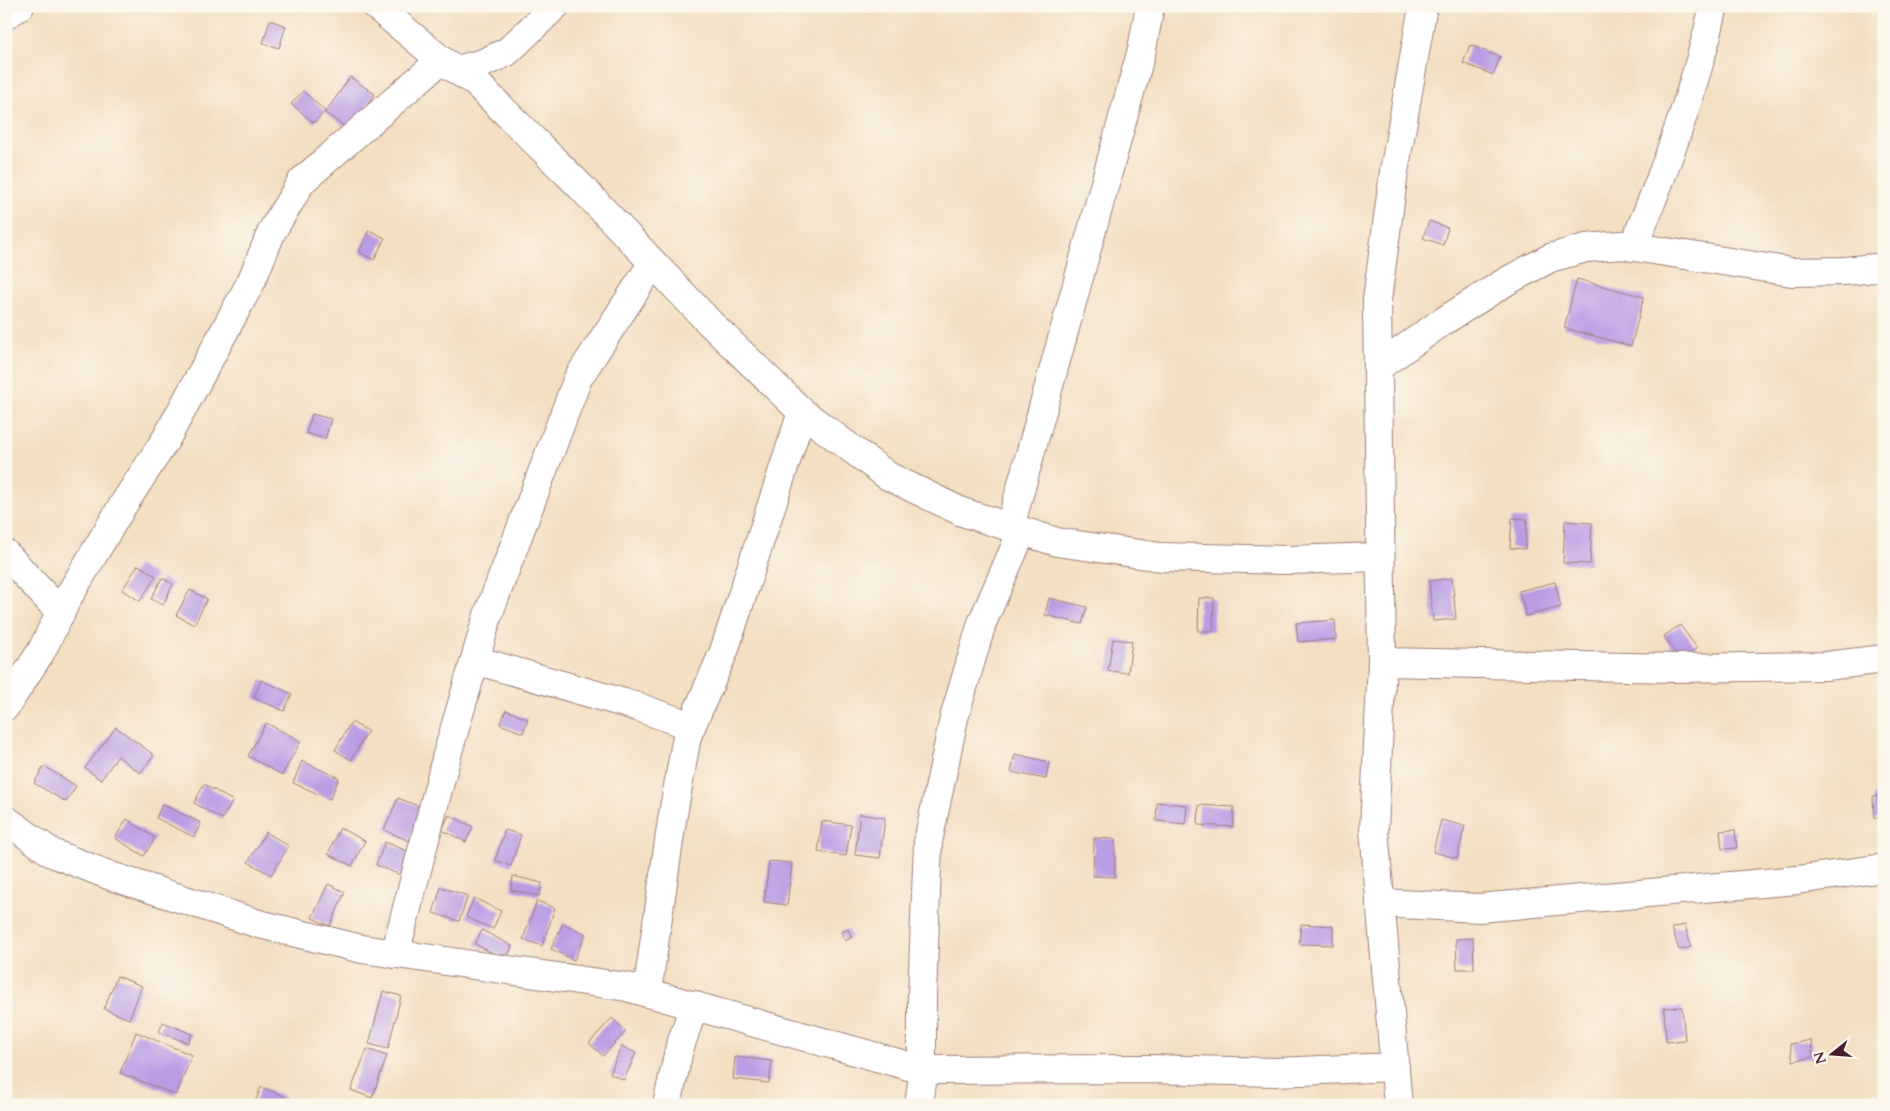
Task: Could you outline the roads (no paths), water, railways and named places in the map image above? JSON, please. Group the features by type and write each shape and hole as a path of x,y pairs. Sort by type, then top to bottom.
{"street":[{"path":"6,15 20,6"},
{"path":"376,6 482,89 710,323 802,412 888,476 962,512 1058,542 1161,557 1288,560 1380,557"},
{"path":"6,706 42,650 123,505 166,439 251,282 272,232 302,181 449,65 483,63 507,52 555,6"},
{"path":"919,1105 922,1070 922,996 928,842 954,718 982,623 1016,529 1142,49 1150,6"},
{"path":"1398,1105 1374,830 1382,662 1377,300 1394,172 1423,6"},
{"path":"1633,247 1662,179 1688,98 1714,6"},
{"path":"1378,367 1442,322 1550,258 1586,248 1622,245 1792,272 1844,271 1884,267"},
{"path":"395,954 446,755 488,615 578,378 653,263"},
{"path":"648,992 672,820 687,736 724,651 802,412"},
{"path":"6,554 61,613"},
{"path":"1382,662 1685,668 1826,666 1884,659"},
{"path":"475,660 638,707 691,726"},
{"path":"6,820 52,853 111,876 259,924 362,949 627,987 922,1070 1147,1069 1275,1072 1395,1067"},
{"path":"1380,903 1479,908 1797,880 1884,868"},
{"path":"667,1105 679,1050 694,1005"}]}
